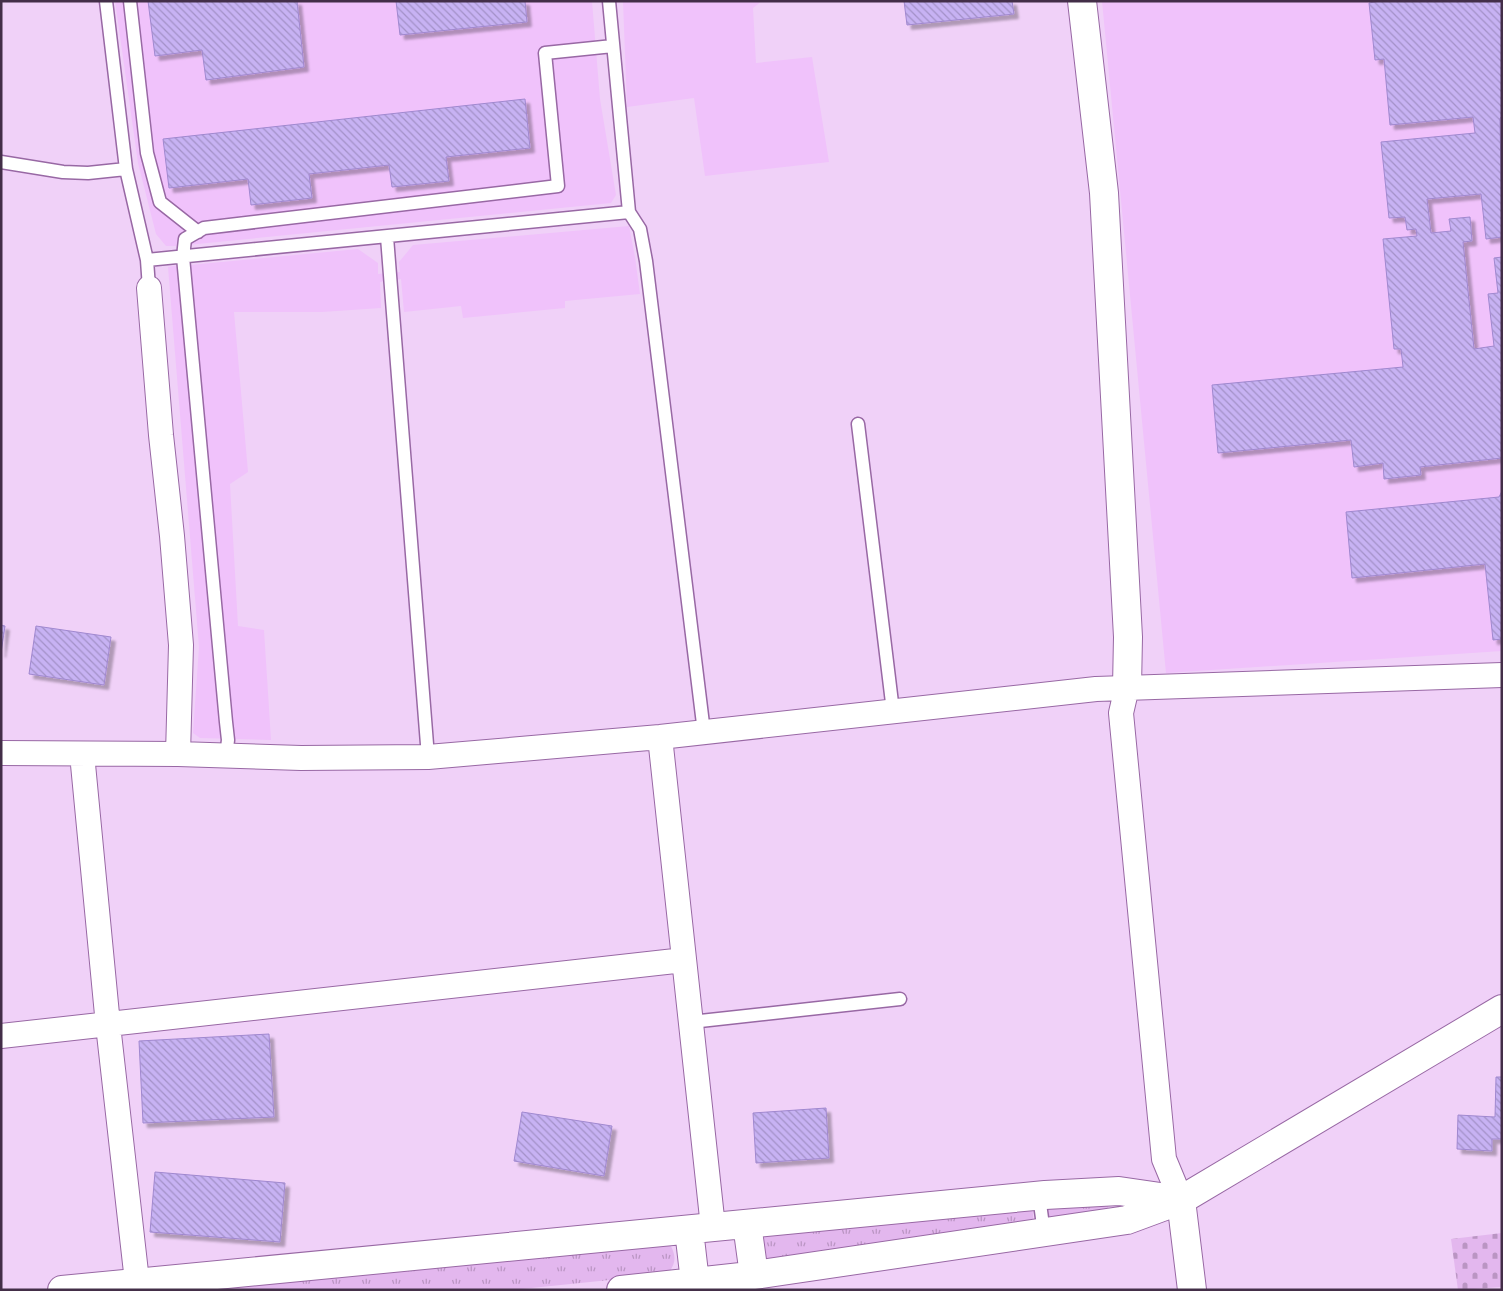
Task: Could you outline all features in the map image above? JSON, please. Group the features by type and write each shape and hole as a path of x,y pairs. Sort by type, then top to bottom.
{"street":[{"path":"1082,1 1104,192 1128,637 1127,687 1121,713 1163,1150 1164,1158 1181,1200 1192,1290"},
{"path":"149,288 181,645 178,754"},
{"path":"1,753 366,758 428,757 660,737 1096,688 1502,675"},
{"path":"660,737 691,1022 701,1228 701,1285"},
{"path":"82,754 108,1025 138,1286"},
{"path":"1,1036 684,960"},
{"path":"622,1290 746,1281 1127,1220 1181,1200 1502,1009"},
{"path":"62,1290 138,1286 701,1228 1039,1196 1119,1191 1181,1200"},
{"path":"746,1281 747,1224"}],"lane":[{"path":"106,1 126,169 147,260 149,288"},
{"path":"130,1 147,152 160,202 198,232"},
{"path":"609,1 629,212 640,229 646,261 704,732"},
{"path":"226,756 228,740 183,257 185,239 204,228 558,186 545,53 613,46"},
{"path":"1,162 63,172 88,173 126,169"},
{"path":"147,260 629,212"},
{"path":"387,237 428,757"},
{"path":"858,424 893,711"},
{"path":"691,1022 900,999"},
{"path":"1039,1196 1044,1233"}],"shaded area":[{"path":"115,1 592,1 600,99 616,195 611,203 187,245 190,265 358,249 378,263 378,274 400,272 399,262 413,245 629,226 635,257 640,294 565,301 565,308 463,318 461,306 404,312 401,279 380,282 381,308 322,312 234,312 248,472 230,484 238,626 264,630 271,740 200,738 193,733 199,647 168,267 178,265 176,246 166,246 156,234 138,163"},
{"path":"623,1 762,1 753,8 756,63 812,57 829,162 705,176 694,98 627,107"},
{"path":"1102,1 1502,1 1502,651 1166,673"}],"green space":[{"path":"1107,1196 1109,1215 1050,1223 1047,1201"},
{"path":"1032,1203 1034,1226 774,1264 761,1258 761,1234"},
{"path":"1502,1233 1502,1287 1458,1290 1451,1239"},
{"path":"669,1242 674,1258 673,1265 668,1274 512,1290 167,1290"}],"building":[{"path":"148,1 297,1 304,67 206,80 202,50 155,56"},
{"path":"396,1 525,1 527,22 400,35"},
{"path":"904,1 1012,1 1014,14 907,25"},
{"path":"1380,1 1502,1 1502,117 1500,118 1502,237 1486,239 1481,194 1427,199 1431,233 1451,231 1449,219 1470,217 1472,241 1463,242 1474,349 1494,346 1488,294 1498,293 1494,258 1502,257 1502,458 1420,467 1421,475 1384,479 1383,463 1354,467 1351,440 1218,453 1212,385 1403,367 1401,349 1394,349 1383,239 1417,236 1416,229 1407,230 1405,217 1389,218 1381,142 1475,133 1473,117 1390,125 1384,59 1375,60 1369,3"},
{"path":"525,99 530,148 446,157 449,181 392,187 389,165 309,174 312,198 251,205 248,179 169,188 163,139"},
{"path":"1502,491 1502,639 1493,640 1485,564 1352,578 1346,512 1499,497"},
{"path":"1,625 5,626 1,653"},
{"path":"36,626 111,637 104,685 29,674"},
{"path":"269,1034 274,1117 143,1123 139,1041"},
{"path":"1496,1077 1502,1077 1502,1139 1492,1139 1492,1151 1457,1149 1458,1115 1495,1117"},
{"path":"826,1108 829,1158 756,1163 753,1113"},
{"path":"522,1112 612,1126 604,1176 514,1161"},
{"path":"155,1172 285,1183 280,1242 150,1232"}]}
